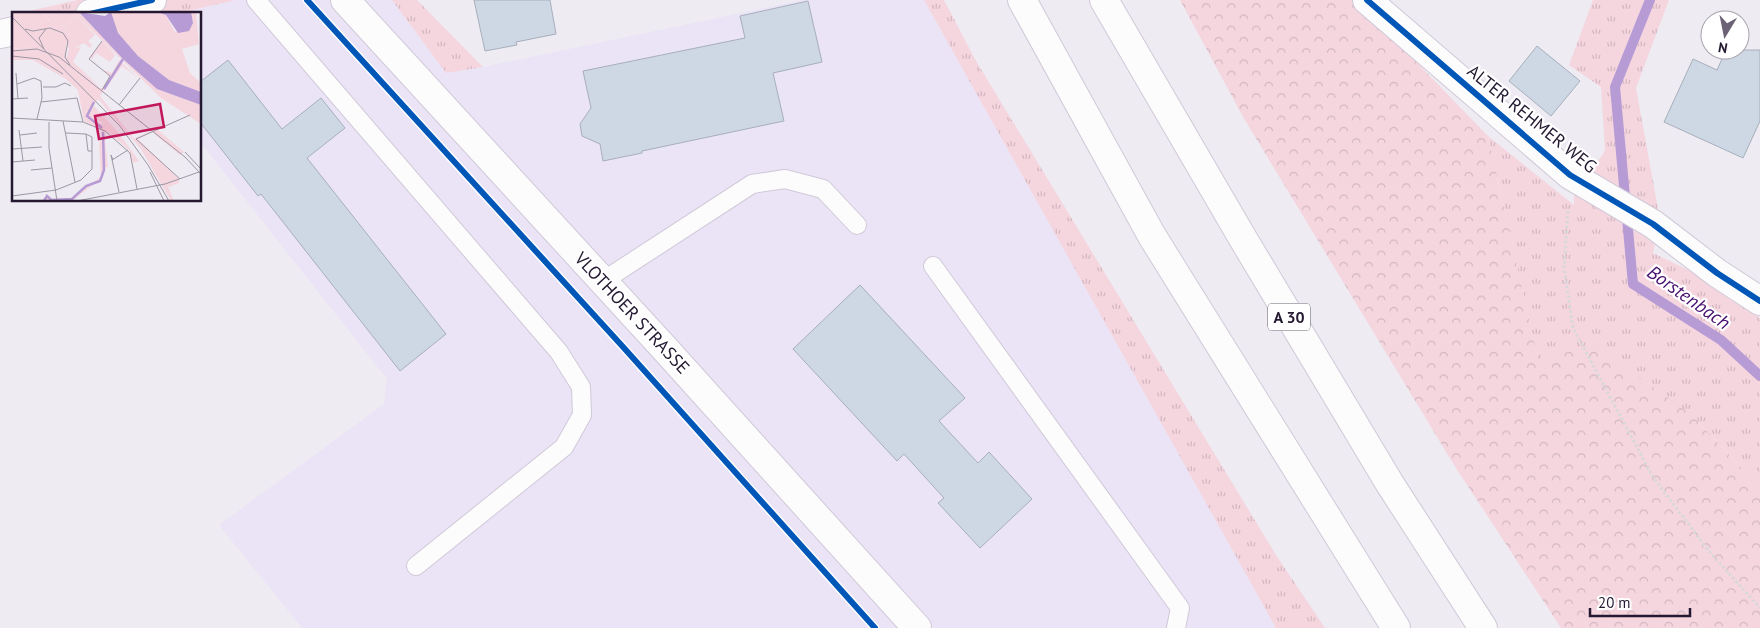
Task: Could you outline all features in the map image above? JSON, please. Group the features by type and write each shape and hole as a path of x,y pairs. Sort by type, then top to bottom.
{"main road":[{"path":"99,12 152,0"},
{"name":"VLOTHOER STRASSE","path":"345,0 603,281 917,628"},
{"path":"1022,0 1152,236 1396,628"},
{"name":"A 30","path":"1104,0 1242,237 1390,484 1483,628"},
{"name":"ALTER REHMER WEG","path":"1367,0 1570,175 1653,224 1717,274 1760,301"}],"lane":[{"path":"256,0 559,352 581,387 582,415 564,447 416,566"},
{"path":"603,281 752,184 784,179 822,189 857,225"},
{"path":"932,266 1180,608 1176,628"}],"path":[{"path":"1570,175 1564,267 1574,328 1653,477 1708,550 1760,608"}],"shaded area":[{"path":"236,0 392,0 446,73 483,67 803,0 924,0 1276,628 302,628 219,525 384,404 387,379 201,143 201,12 183,12"}],"green space":[{"path":"78,0 236,0 183,12 25,12"},
{"path":"392,0 417,0 483,67 446,73"},
{"path":"924,0 944,0 976,61 1276,555 1325,628 1276,628"},
{"path":"1180,0 1356,0 1488,136 1538,359 1593,344 1692,415 1760,488 1760,628 1561,628 1454,465 1243,117"},
{"path":"1593,0 1669,0 1636,88 1660,220 1653,253 1715,283 1760,318 1760,488 1692,415 1538,360 1488,136 1574,205 1574,195 1605,151 1601,87 1569,65"}],"building":[{"path":"474,0 550,0 556,34 516,42 517,45 485,51"},
{"path":"808,1 822,62 773,73 784,121 603,161 600,144 582,136 580,124 591,108 583,71 745,38 740,16"},
{"path":"1537,46 1580,81 1551,116 1509,81"},
{"path":"1750,50 1760,50 1760,121 1743,158 1664,122 1693,59 1717,70 1722,60 1750,60"},
{"path":"228,60 282,129 321,98 345,128 307,158 446,334 400,371 261,194 258,196 201,123 201,81"},
{"path":"860,285 965,398 939,421 978,463 989,452 1032,499 980,548 938,503 944,498 904,454 897,461 793,349"}],"waterway":[{"name":"Borstenbach","path":"1650,0 1615,87 1633,284 1721,340 1760,376"}],"cycle path":[{"path":"99,12 152,0"},
{"path":"307,0 624,348 875,628"},
{"path":"1367,0 1570,175 1653,224 1717,273 1760,301"}]}
